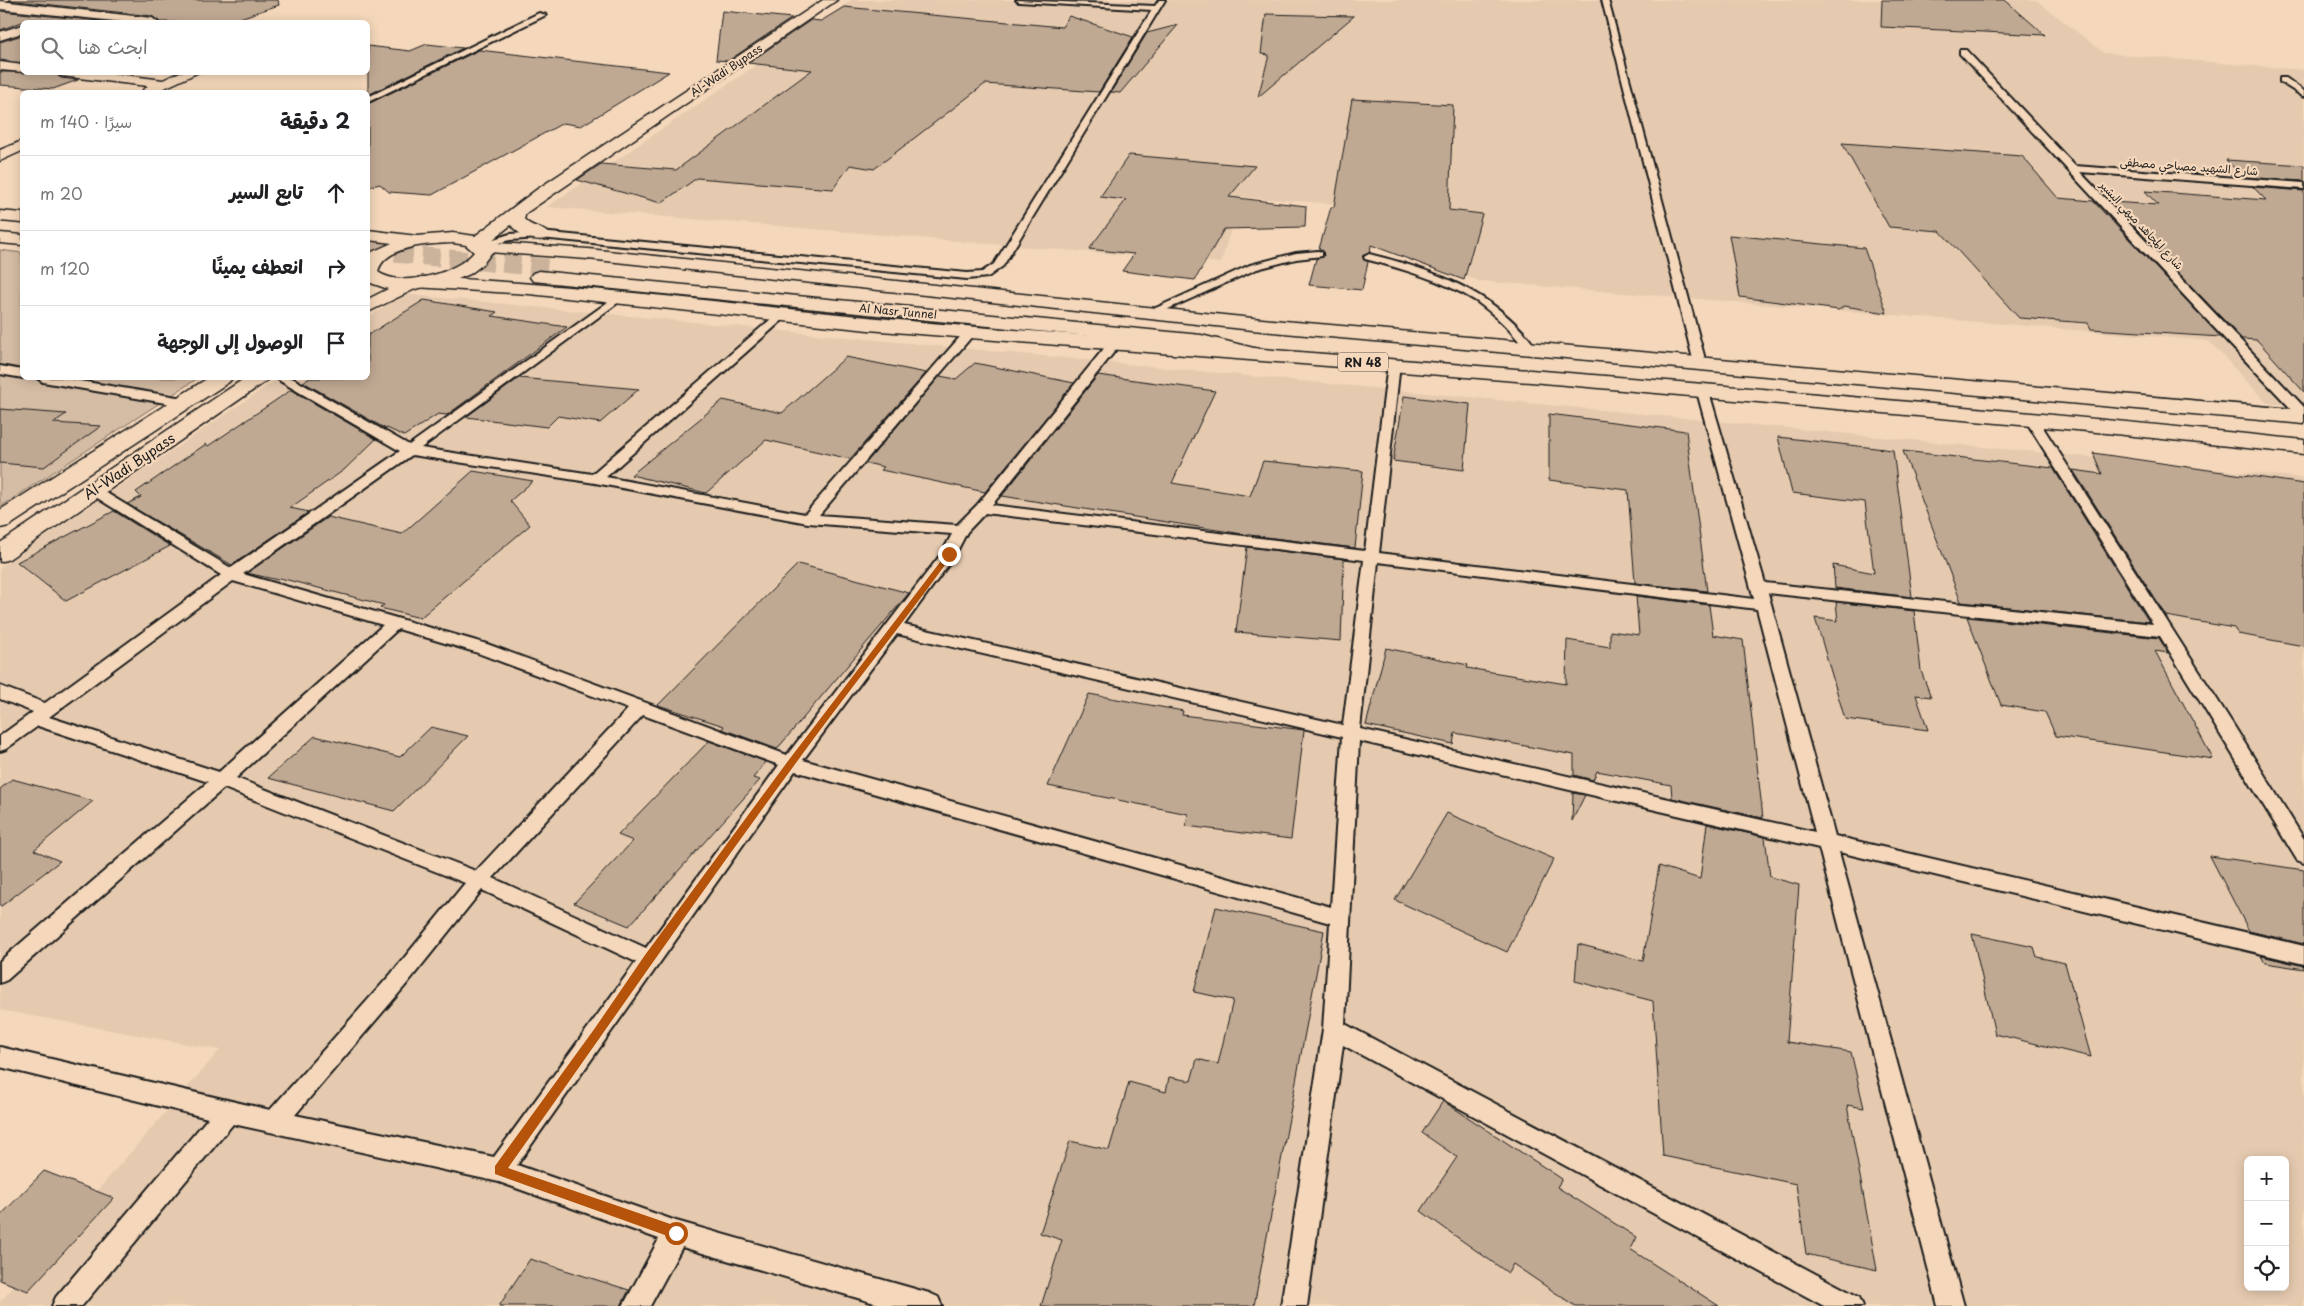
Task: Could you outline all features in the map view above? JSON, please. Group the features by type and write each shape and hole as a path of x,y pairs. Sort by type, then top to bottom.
{"main road":[{"name":"Al-Wadi Bypass","path":"479,245 542,193 831,0"},
{"path":"50,20 99,5"},
{"path":"0,6 135,20"},
{"path":"0,36 20,30"},
{"path":"0,66 20,68"},
{"path":"87,75 166,84"},
{"path":"150,90 186,75"},
{"name":"Al-Wadi Bypass","path":"442,238 480,219 622,139"},
{"path":"0,156 20,147"},
{"path":"0,201 20,203"},
{"path":"518,214 516,219 522,228 540,235"},
{"path":"0,216 20,218"},
{"path":"0,224 20,226"},
{"path":"370,235 418,241"},
{"path":"0,238 20,240"},
{"path":"370,265 385,252 418,241 442,238 462,239 479,245 483,252 481,258 465,270 417,283 370,305"},
{"name":"RN 48","path":"479,245 588,254 1153,312 1262,325 2304,415"},
{"name":"Al Nasr Tunnel","path":"1256,354 1196,340 545,272 1215,327 1262,325"},
{"path":"370,276 387,283 417,283"},
{"name":"RN 48","path":"417,283 529,288 970,332 1394,364 2032,420 2304,447"},
{"path":"1531,349 1543,377"},
{"name":"Al-Wadi Bypass","path":"0,521 219,380"},
{"name":"Al-Wadi Bypass","path":"0,554 255,380"},
{"path":"1943,384 1958,414"}],"lane":[{"path":"1019,0 1160,4"},
{"path":"1605,0 1700,363"},
{"path":"479,245 510,237 540,235 967,276 990,272 998,266 1160,4"},
{"path":"370,99 542,15"},
{"name":"شارع المجاهد ميهي البشير","path":"1963,52 2304,415"},
{"path":"2283,80 2304,95"},
{"name":"شارع الشهيد مصباحي مصطفى","path":"2073,169 2304,186"},
{"path":"1153,312 1243,270 1288,256 1318,254"},
{"path":"1369,257 1422,272 1469,292 1507,319 1531,349"},
{"path":"0,745 231,575 450,422 619,297"},
{"path":"595,479 783,314"},
{"path":"808,518 970,332"},
{"path":"499,1170 599,1032 648,958 791,763 949,554 961,530 982,508 1114,344"},
{"path":"1294,1306 1334,1030 1342,918 1351,734 1394,364"},
{"path":"0,370 20,374"},
{"path":"55,380 183,402"},
{"path":"287,380 408,450 595,479 808,518 961,530"},
{"path":"1702,392 1761,596 1951,1306"},
{"path":"2032,420 2166,631 2304,855"},
{"path":"93,491 231,575 481,648 791,763 1342,918"},
{"path":"982,508 1371,557 1761,596 2166,631"},
{"path":"0,974 222,780 395,623"},
{"path":"894,628 1827,842 2304,955"},
{"path":"0,692 41,715 222,780 479,880 648,958"},
{"path":"275,1121 398,980 479,880 640,707"},
{"path":"1334,1030 1850,1306"},
{"path":"0,1057 228,1112 499,1170 676,1233 929,1306"},
{"path":"64,1306 228,1112"},
{"path":"636,1306 676,1233"}],"shaded area":[{"path":"852,0 2036,0 2104,53 2304,70 2304,407 2267,403 2209,341 1479,281 1423,261 1433,211 1240,197 1221,263 547,207"},
{"path":"0,250 20,253 20,380 195,380 0,507"},
{"path":"402,294 2304,478 2304,1306 0,1306 0,1302 220,1050 0,1010 0,567 276,380 370,380 370,317"}],"building":[{"path":"8,0 278,0 279,5 234,20 157,20 152,16"},
{"path":"1882,0 2005,0 2045,35 1881,27"},
{"path":"844,7 1062,27 1069,16 1133,37 1099,92 985,84 874,169 850,165 833,189 697,178 661,203 577,180 601,164 676,170 812,70 748,63 811,20 821,21"},
{"path":"0,11 91,20 20,20 20,23 0,30"},
{"path":"722,11 792,18 728,61 716,60"},
{"path":"1266,14 1354,16 1258,97 1269,55 1261,54"},
{"path":"1178,25 1120,93 1111,92 1147,33"},
{"path":"20,36 20,63 0,60 0,42"},
{"path":"427,44 463,48 370,94 370,90 368,90 368,75 370,75 370,46 410,51"},
{"path":"479,50 669,72 581,126 563,123 432,195 389,192 380,184 370,186 370,103"},
{"path":"0,72 20,72 20,75 57,75 61,78 78,80 53,89 0,85"},
{"path":"1352,99 1453,105 1449,210 1482,214 1464,280 1371,245 1370,252 1362,256 1368,262 1362,290 1309,285 1316,259 1324,256 1323,251 1319,249 1331,207 1334,207"},
{"path":"1842,143 2022,156 2058,198 2093,201 2221,337 2091,329 2088,323 2019,318 1940,231 1889,227"},
{"path":"1129,155 1255,166 1229,197 1306,206 1305,227 1224,229 1195,280 1122,271 1134,254 1089,249 1126,200 1100,197"},
{"path":"2226,160 2304,165 2304,181 2243,177"},
{"path":"2253,187 2304,191 2304,392 2257,340 2242,339 2111,202 2158,205 2145,191 2266,200"},
{"path":"1729,235 1864,248 1887,313 1844,306 1839,310 1740,297"},
{"path":"424,300 497,312 492,316 567,327 447,415 438,414 404,436 386,429 303,382 306,380 370,380 370,334"},
{"path":"846,357 926,373 850,459 766,440 706,493 631,475 723,400 782,413"},
{"path":"975,363 1074,383 985,492 881,470 884,467 866,463 940,376 956,379"},
{"path":"1098,375 1215,391 1172,483 1250,496 1263,461 1363,471 1355,548 1249,535 1002,496"},
{"path":"519,378 639,389 600,423 558,416 547,427 466,417"},
{"path":"291,390 376,439 344,470 290,508 309,512 232,565 127,504 141,497 136,492 206,444 208,446"},
{"path":"1404,396 1470,404 1464,470 1393,461"},
{"path":"0,409 66,414 53,423 101,426 44,467 0,463"},
{"path":"1549,414 1686,431 1707,591 1635,583 1628,490 1549,480"},
{"path":"1778,437 1893,450 1912,597 1835,588 1833,565 1874,573 1865,502 1792,493"},
{"path":"1903,451 2053,468 2149,622 1961,602"},
{"path":"2093,453 2304,484 2304,646 2238,634 2234,628 2166,616 2073,470 2102,474"},
{"path":"473,471 533,481 510,501 530,525 420,618 380,608 384,605 280,578 278,580 247,573 328,517 402,534"},
{"path":"114,511 170,546 66,601 17,562"},
{"path":"1247,547 1344,559 1341,641 1236,632"},
{"path":"798,564 909,593 777,749 722,729 724,726 658,705"},
{"path":"1636,596 1709,605 1713,635 1743,640 1763,818 1672,798 1671,785 1597,771 1593,780 1574,775 1574,755 1455,733 1453,744 1366,725 1386,648 1468,665 1467,668 1566,684 1567,640 1610,647 1610,631 1639,635"},
{"path":"1836,602 1914,611 1921,671 1931,697 1916,695 1928,730 1845,719 1815,618 1838,621"},
{"path":"1967,617 2159,638 2168,653 2155,651 2213,759 2056,736 2045,712 2001,705"},
{"path":"1089,694 1183,711 1182,715 1304,730 1291,839 1186,826 1188,814 1048,786"},
{"path":"431,727 468,736 394,811 268,778 315,736 400,757"},
{"path":"709,741 766,762 753,778 760,780 629,926 574,903 633,841 618,835"},
{"path":"12,779 93,801 34,850 60,861 0,907 0,789"},
{"path":"1573,793 1585,795 1572,821"},
{"path":"1447,813 1554,859 1507,952 1395,900"},
{"path":"1707,824 1765,837 1770,877 1799,885 1787,1042 1851,1052 1864,1108 1847,1105 1877,1270 1806,1254 1796,1184 1663,1156 1653,1001 1575,981 1578,944 1643,961 1659,866 1700,879"},
{"path":"2210,856 2304,870 2304,944 2249,931"},
{"path":"1216,907 1324,931 1254,1306 1041,1306 1062,1240 1040,1233 1070,1141 1109,1150 1129,1082 1166,1092 1169,1077 1191,1081 1197,1059 1218,1064 1233,1000 1194,992"},
{"path":"1972,934 2034,947 2037,957 2065,963 2091,1057 1995,1034"},
{"path":"2261,956 2304,966 2304,969 2265,963"},
{"path":"1443,1101 1562,1179 1557,1187 1636,1237 1630,1249 1719,1306 1575,1306 1513,1264 1508,1273 1421,1211 1457,1157 1422,1133"},
{"path":"44,1171 114,1198 28,1291 0,1280 0,1216"},
{"path":"530,1259 629,1290 621,1306 499,1306"}],"tunnel":[{"path":"370,251 550,268"}],"route":[{"path":"676,1233 499,1170 599,1032 648,958 791,763 949,554"}]}
